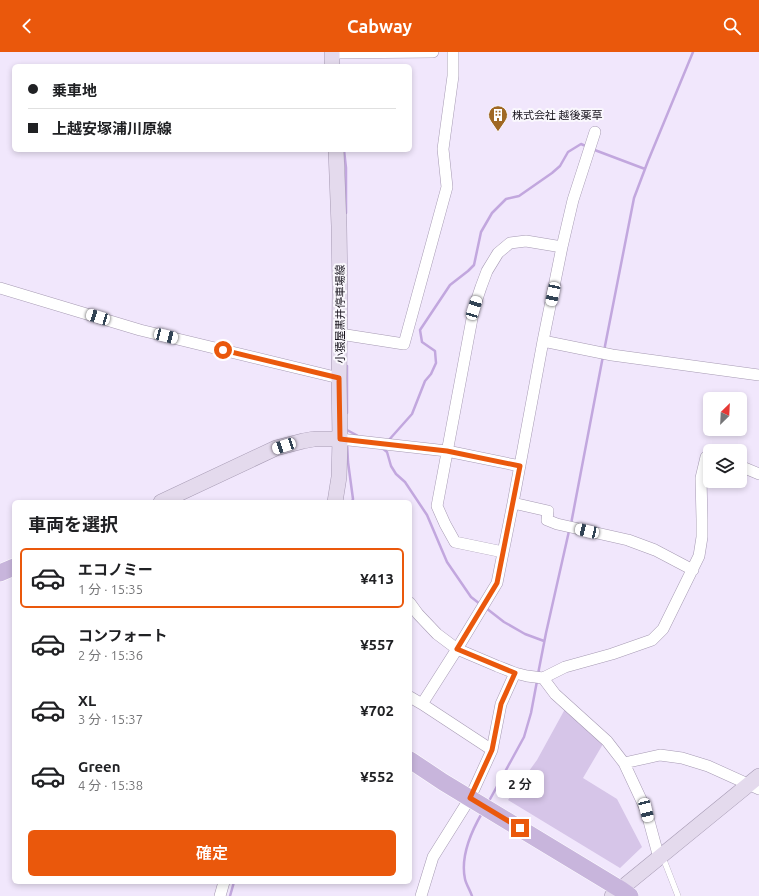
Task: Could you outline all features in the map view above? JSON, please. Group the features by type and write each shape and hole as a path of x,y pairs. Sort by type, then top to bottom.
{"main road":[{"name":"小猿屋黒井停車場線","path":"335,500 339,477 340,439 339,226 336,152"},
{"path":"165,500 276,448 303,441 340,439"},
{"path":"0,573 12,568"},
{"path":"412,761 621,894 660,856 756,783"}],"street":[{"path":"332,57 433,52"},
{"path":"340,334 404,344 447,187 443,149 453,76 453,52"},
{"path":"422,704 497,583 514,503 543,341 562,247 573,200 595,132"},
{"path":"503,552 455,542 436,506 474,308 480,287 487,271 498,253 510,243 526,241 562,247"},
{"path":"0,288 140,330 339,378"},
{"path":"543,341 612,355 759,375"},
{"path":"340,439 447,451 520,466"},
{"path":"747,469 759,474"},
{"path":"412,605 418,614 437,634 457,649 515,673 527,676 543,678 565,667 612,654 652,640 663,629 699,556 702,537 701,478 703,470"},
{"path":"514,503 548,511 546,520 557,524 628,540 655,550 693,570"},
{"path":"421,896 433,856 470,798 492,750 501,704 515,673"},
{"path":"543,678 555,694 607,741 624,763 646,810 660,856"},
{"path":"412,698 492,750"},
{"path":"624,763 660,755 682,758 756,783"},
{"path":"220,896 223,884"}],"lane":[{"path":"660,856 678,896"}],"shaded area":[{"path":"565,709 603,744 583,778 617,799 642,847 620,868 508,800 537,760"}],"waterway":[{"path":"604,351 634,198 693,52"},
{"path":"388,441 412,414 425,381 431,374 436,363 435,351 422,342 420,330 450,285 474,265 481,232 492,213 506,199 519,196 552,173 560,166 568,152 581,144 588,147"},
{"path":"592,149 645,169"},
{"path":"344,152 346,168 346,213"},
{"path":"571,524 603,356"},
{"path":"347,366 347,413"},
{"path":"347,430 360,437"},
{"path":"347,442 353,500"},
{"path":"382,448 387,452 391,466 396,474 405,482 427,515 447,562 471,597 480,604"},
{"path":"538,674 569,531"},
{"path":"486,608 504,622 525,634 544,641"},
{"path":"489,801 524,737 531,713 537,681"},
{"path":"472,896 465,879 465,853 470,836 482,813"},
{"path":"230,896 233,884"}],"place":[{"name":"株式会社 越後薬草","path":"498,132"}],"route":[{"path":"223,350 339,378 340,439 447,451 520,466 514,503 497,583 457,649 515,673 501,704 492,750 470,798 520,828"}]}
